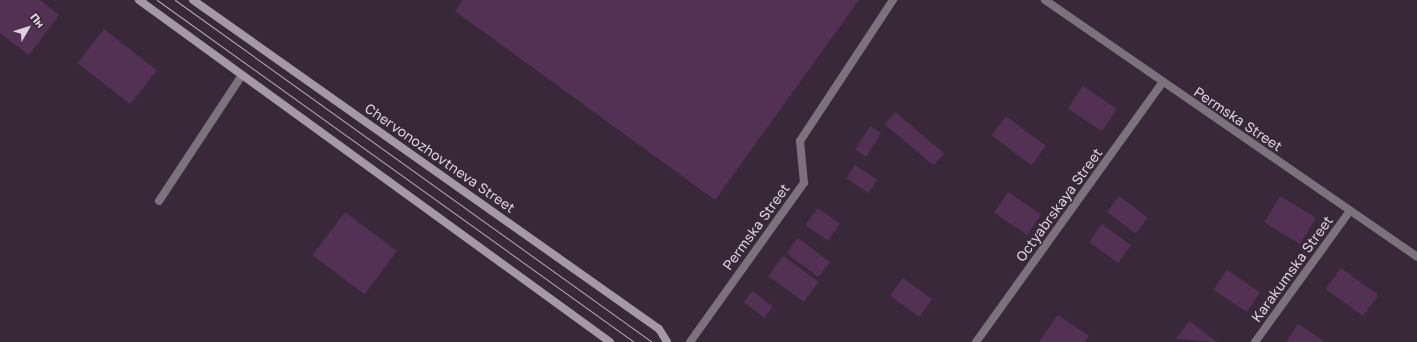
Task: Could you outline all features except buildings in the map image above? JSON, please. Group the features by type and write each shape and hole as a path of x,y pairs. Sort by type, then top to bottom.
{"main road":[{"path":"139,0 610,342"},
{"name":"Chervonozhovtneva Street","path":"193,0 659,328 667,342"}],"street":[{"name":"Permska Street","path":"690,342 804,184 800,141 893,0"},
{"name":"Permska Street","path":"1045,0 1162,83 1417,257"},
{"path":"159,201 242,75"},
{"name":"Octyabrskaya Street","path":"976,342 1162,83"},
{"name":"Karakumska Street","path":"1256,342 1350,211"}],"tram line":[{"path":"157,0 634,342"},
{"path":"175,0 652,342"}]}
